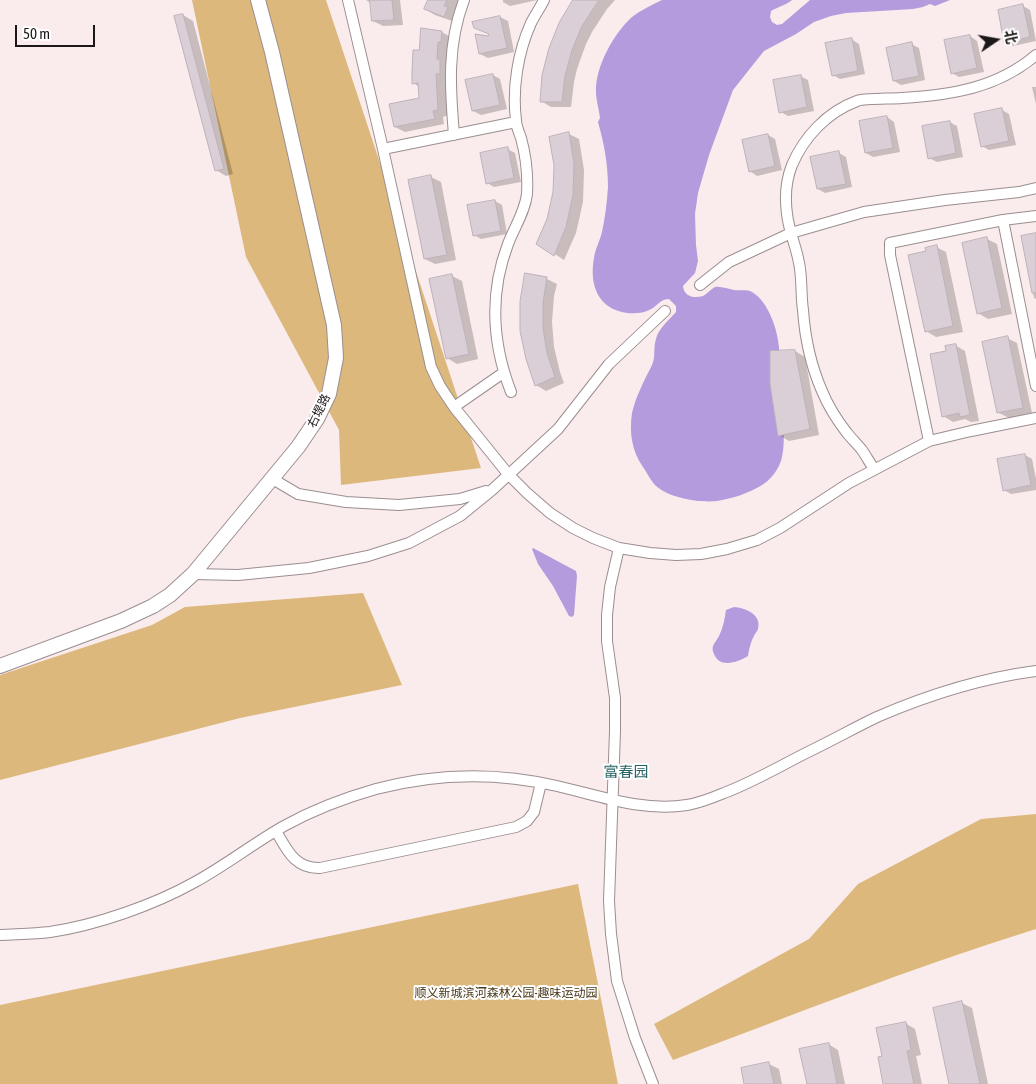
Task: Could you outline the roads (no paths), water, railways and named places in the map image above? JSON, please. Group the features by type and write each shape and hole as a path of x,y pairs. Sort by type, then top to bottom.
{"main road":[{"name":"右堤路","path":"0,666 121,621 153,606 170,595 193,574 298,447 317,419 329,394 336,358 334,324 272,52 258,0"}],"street":[{"path":"348,0 431,367 440,386 454,407 508,474 527,493 573,528 619,548 650,553 701,554 728,549 757,540 780,528 849,483 929,441 1036,418"},
{"path":"454,135 450,88 452,45 464,0"},
{"path":"511,392 503,373 496,338 494,322 495,297 498,276 508,245 520,218 526,196 527,172 522,140 516,122 515,86 521,54 531,24 544,0"},
{"path":"874,469 834,414 822,392 814,368 802,310 800,266 787,215 786,190 791,167 802,146 816,127 836,112 859,100 924,97 952,93 986,84 1003,77 1024,65 1036,55"},
{"path":"383,149 516,122"},
{"path":"700,285 729,262 791,233 864,212 945,200 1019,192 1036,188"},
{"path":"929,441 890,255 890,243 1003,220 1036,216"},
{"path":"1003,220 1036,386"},
{"path":"193,574 238,575 309,568 368,556 408,543 460,516 492,490 558,429 609,364 665,311"},
{"path":"454,407 503,373"},
{"path":"271,478 298,494 346,502 399,505 460,499 492,490"},
{"path":"619,548 610,587 607,615 607,641 615,698 609,900 611,934 617,980 635,1038 654,1084"},
{"path":"0,935 48,932 73,928 113,917 152,902 193,883 276,831 313,811 379,788 418,780 482,776 517,778 641,806 666,808 691,805 741,786 877,718 918,702 1006,675 1036,671"},
{"path":"276,831 287,850 299,863 310,868 320,868 516,827 527,821 534,812 541,783"}],"district":[{"name":"富春园","path":"626,772"}],"park label":[{"name":"顺义新城滨河森林公园-趣味运动园","path":"506,993"}]}
